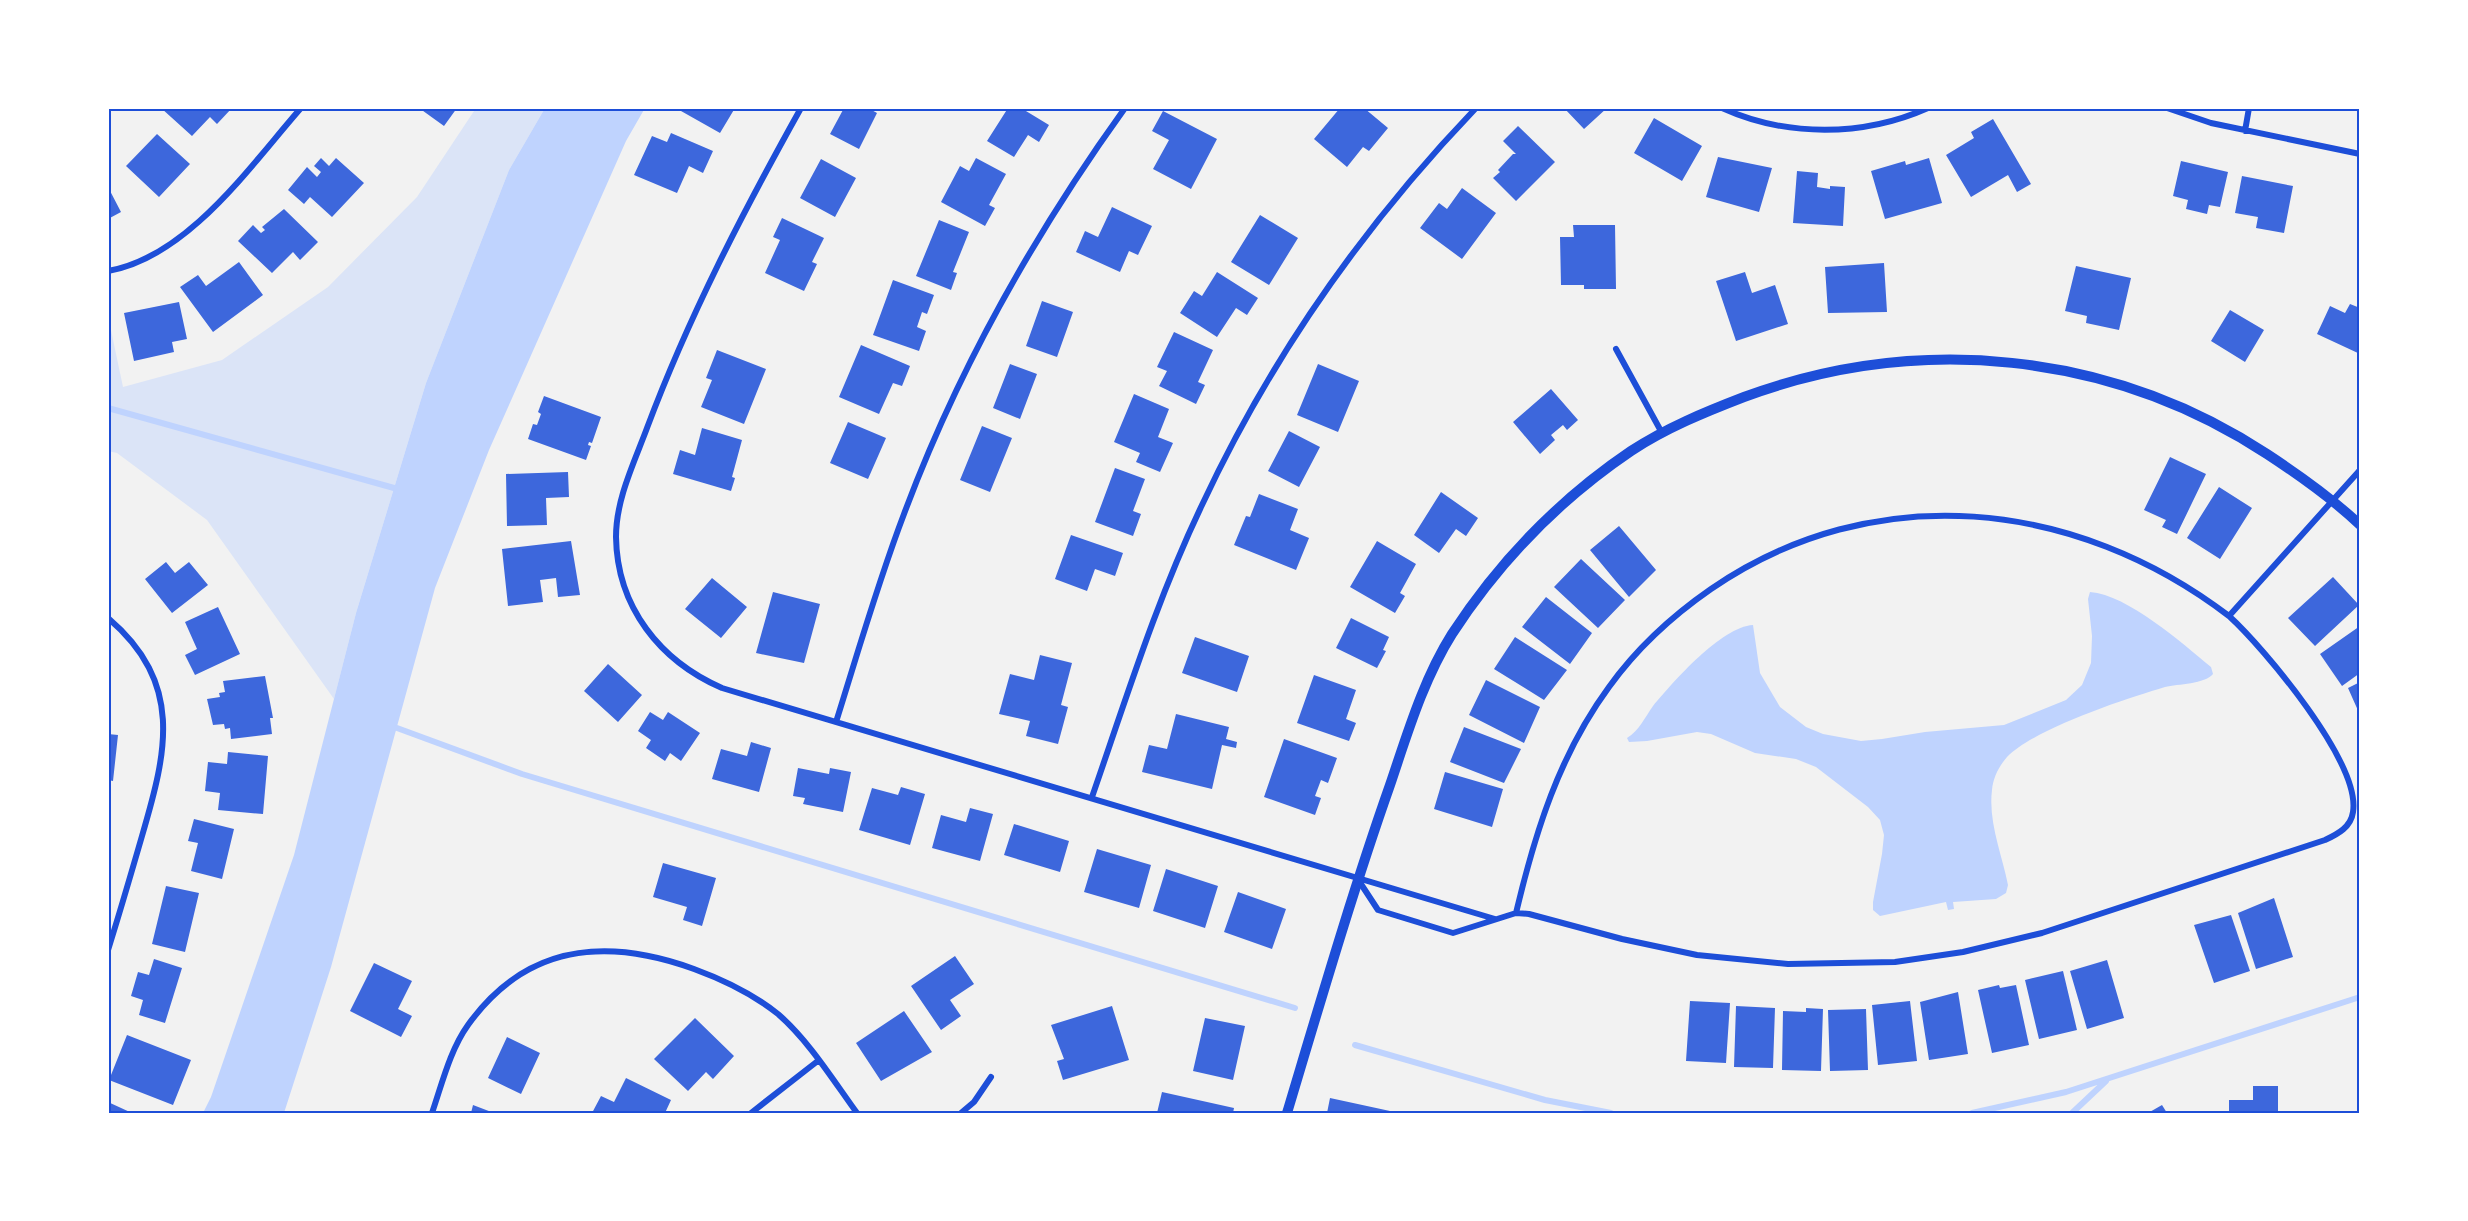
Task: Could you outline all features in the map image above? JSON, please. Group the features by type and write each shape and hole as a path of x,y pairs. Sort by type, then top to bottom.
{"street":[{"path":"108,271 149,257 179,239 241,176 301,108"},
{"path":"801,108 748,202 692,318 624,490 616,535 622,576 636,614 650,636 671,658 696,675 722,688 1496,919"},
{"path":"836,722 904,512 956,392 1041,234 1125,108"},
{"path":"1092,797 1172,573 1202,504 1236,436 1280,362 1363,240 1442,144 1476,108"},
{"path":"1722,108 1767,124 1813,130 1860,128 1882,124 1928,108"},
{"path":"2167,108 2201,121 2360,154"},
{"path":"2245,131 2249,108"},
{"path":"1616,349 1662,433"},
{"path":"1287,1113 1357,878 1431,675 1450,638 1468,611 1528,538 1552,513 1606,470 1662,433 1702,413 1764,390 1845,368 1925,359 2011,363 2090,376 2138,390 2187,410 2257,447 2332,501 2360,525"},
{"path":"2229,616 2360,470"},
{"path":"1357,878 1378,910 1453,933 1516,913 1541,916 1622,939 1697,955 1788,964 1895,962 1963,952 2042,933 2335,835 2350,822 2354,806 2350,790 2335,755 2287,679 2249,635 2229,616 2184,585 2132,557 2079,536 2021,521 1956,515 1886,520 1829,533 1783,550 1737,572 1675,616 1649,639 1609,686 1575,740 1551,792 1531,851 1516,913"},
{"path":"108,618 131,641 151,672 162,701 165,728 158,781 108,950"},
{"path":"108,924 116,926"},
{"path":"432,1113 462,1036 488,1000 529,968 552,959 585,951 646,954 726,982 778,1015 819,1060 857,1113"},
{"path":"751,1113 819,1060"},
{"path":"961,1113 974,1102 991,1077"}],"shaded area":[{"path":"476,108 545,108 509,170 426,383 356,613 334,699 207,520 117,453 108,451 108,316 123,387 222,360 328,287 417,197"}],"water":[{"path":"545,108 645,108 626,141 489,450 435,588 331,967 284,1113 203,1113 211,1097 294,855 356,613 426,383 509,170"},
{"path":"2090,592 2121,602 2154,622 2211,667 2213,674 2204,680 2165,687 2128,699 2059,725 2020,746 2007,757 1997,772 1991,802 1994,826 2008,885 2006,893 1996,899 1953,902 1954,909 1948,910 1946,902 1880,916 1873,910 1873,902 1884,835 1880,820 1868,807 1816,767 1796,759 1755,753 1711,734 1697,732 1629,742 1627,738 1638,728 1662,695 1699,657 1727,635 1740,628 1753,625 1760,673 1780,707 1806,727 1823,734 1861,741 1925,732 2004,725 2066,700 2082,685 2091,663 2092,636 2088,599"}],"building":[{"path":"161,108 232,108 217,124 210,117 192,136"},
{"path":"419,108 457,108 444,126"},
{"path":"683,108 735,108 720,133 681,111"},
{"path":"844,108 868,108 877,113 859,149 830,134"},
{"path":"1008,108 1021,108 1049,125 1039,142 1028,135 1014,157 987,141"},
{"path":"1340,108 1364,108 1388,128 1369,151 1363,147 1347,167 1314,139"},
{"path":"1564,108 1607,108 1584,129"},
{"path":"1163,111 1217,139 1191,189 1153,169 1169,140 1152,131"},
{"path":"1654,118 1702,146 1682,181 1634,153"},
{"path":"1993,119 2031,184 2017,192 2008,175 1971,197 1946,155 1974,138 1971,132"},
{"path":"1518,126 1555,162 1516,201 1493,178 1513,154 1516,154 1503,141"},
{"path":"671,133 713,151 703,173 689,166 677,193 634,175 652,136 667,142"},
{"path":"157,134 190,164 159,197 126,166"},
{"path":"1718,157 1772,168 1759,212 1706,197"},
{"path":"321,158 329,166 336,158 364,183 332,217 310,197 304,204 288,190 307,167 317,177 321,172 314,166"},
{"path":"976,158 1006,174 989,205 995,208 985,226 941,202 960,166 969,171"},
{"path":"1929,158 1942,203 1885,219 1871,171 1905,161 1906,165"},
{"path":"821,159 856,178 835,217 800,198"},
{"path":"2181,161 2228,172 2220,207 2209,205 2207,214 2186,209 2188,200 2173,196"},
{"path":"1797,171 1818,173 1817,187 1830,189 1830,186 1845,187 1843,226 1793,223"},
{"path":"2242,176 2293,186 2284,233 2256,228 2258,217 2235,213"},
{"path":"108,187 121,212 108,219"},
{"path":"1462,188 1496,213 1462,259 1420,228 1439,203 1447,209"},
{"path":"1112,207 1152,226 1138,255 1129,251 1120,272 1076,252 1085,231 1098,237"},
{"path":"284,209 318,242 300,260 293,252 272,273 238,241 253,225 261,233 265,230 262,227"},
{"path":"1260,215 1298,238 1269,285 1231,262"},
{"path":"782,218 824,238 812,262 817,264 804,291 765,273 780,240 773,237"},
{"path":"939,220 969,232 953,272 957,273 951,290 916,276"},
{"path":"1573,225 1615,225 1616,289 1584,289 1584,285 1561,285 1560,237 1574,237"},
{"path":"239,262 263,295 213,332 180,287 198,275 206,286"},
{"path":"1884,263 1887,312 1828,313 1825,267"},
{"path":"2076,266 2131,278 2119,330 2086,323 2087,316 2065,311"},
{"path":"1217,272 1258,298 1247,315 1236,308 1217,337 1180,313 1194,291 1202,296"},
{"path":"1745,272 1752,293 1775,285 1788,324 1736,341 1716,281"},
{"path":"893,280 934,295 927,314 922,312 917,327 926,331 919,351 873,335"},
{"path":"1042,301 1073,312 1057,357 1026,346"},
{"path":"179,302 187,339 172,342 174,352 134,361 124,313"},
{"path":"2350,304 2360,308 2360,354 2317,334 2330,306 2345,313"},
{"path":"2230,310 2264,330 2245,362 2211,341"},
{"path":"1174,332 1213,350 1198,382 1205,385 1196,404 1159,386 1167,371 1157,367"},
{"path":"861,345 910,366 902,386 893,383 879,414 839,397"},
{"path":"717,350 766,369 744,424 701,407 712,380 706,378"},
{"path":"1010,364 1037,374 1020,419 993,408"},
{"path":"1318,364 1359,381 1338,432 1297,415"},
{"path":"1551,389 1578,420 1567,430 1563,425 1551,435 1555,440 1540,454 1513,422"},
{"path":"1134,394 1169,409 1158,437 1173,443 1160,472 1136,462 1140,453 1114,442"},
{"path":"544,396 601,417 592,443 589,442 588,445 591,446 586,460 528,439 533,424 537,425 541,414 538,412"},
{"path":"848,422 886,438 868,479 830,463"},
{"path":"982,426 1012,438 990,492 960,480"},
{"path":"702,428 742,440 732,477 735,478 731,491 673,474 680,450 695,455"},
{"path":"1289,431 1320,447 1299,487 1268,471"},
{"path":"2170,457 2206,474 2177,534 2162,527 2166,520 2144,510"},
{"path":"1115,468 1145,479 1133,511 1141,514 1133,536 1095,522"},
{"path":"568,472 569,497 546,498 547,525 507,526 506,474"},
{"path":"2219,487 2252,508 2220,559 2187,538"},
{"path":"1441,492 1478,518 1466,536 1456,529 1439,553 1414,535"},
{"path":"1259,494 1298,509 1290,530 1309,538 1296,570 1234,545 1246,516 1250,517"},
{"path":"1619,526 1656,570 1629,597 1590,550"},
{"path":"1071,535 1123,553 1115,576 1095,569 1087,591 1055,579"},
{"path":"571,541 580,595 558,597 556,578 540,580 543,602 508,606 502,549"},
{"path":"1377,541 1416,564 1400,593 1405,596 1395,613 1350,587"},
{"path":"1581,559 1625,600 1598,628 1554,587"},
{"path":"166,562 175,573 189,562 208,585 172,613 145,579"},
{"path":"2333,577 2359,605 2315,646 2288,618"},
{"path":"712,578 747,607 721,638 685,609"},
{"path":"773,592 820,604 804,663 756,653"},
{"path":"1546,597 1592,633 1570,664 1522,627"},
{"path":"218,607 240,654 195,675 185,655 197,649 185,622"},
{"path":"1351,618 1389,637 1383,650 1386,651 1377,668 1336,648"},
{"path":"2360,626 2360,673 2342,686 2320,654"},
{"path":"1195,637 1249,656 1237,692 1182,673"},
{"path":"1515,637 1567,670 1544,700 1494,669"},
{"path":"1040,655 1072,663 1061,705 1068,707 1058,744 1026,736 1030,721 999,714 1010,674 1034,680"},
{"path":"608,664 642,695 618,722 584,691"},
{"path":"1314,675 1356,690 1346,719 1356,723 1349,741 1297,723"},
{"path":"265,676 273,718 270,718 272,734 231,739 230,728 225,729 224,724 213,725 207,699 220,697 219,693 225,692 223,681"},
{"path":"1486,680 1540,707 1524,743 1469,715"},
{"path":"2360,682 2360,715 2348,688"},
{"path":"650,712 663,720 668,712 700,733 681,761 670,753 665,761 646,748 651,740 638,731"},
{"path":"1176,714 1229,727 1226,739 1237,742 1236,748 1222,745 1212,789 1142,772 1149,745 1167,749"},
{"path":"1464,727 1521,749 1504,783 1450,762"},
{"path":"108,734 118,735 113,781 108,780"},
{"path":"1284,739 1337,758 1328,783 1321,780 1315,796 1321,798 1315,815 1264,797"},
{"path":"751,742 771,748 759,792 712,779 721,749 747,756"},
{"path":"228,752 268,756 263,814 218,810 220,793 205,791 208,762 227,764"},
{"path":"798,768 829,774 830,768 851,772 843,812 803,804 805,798 793,796"},
{"path":"1445,772 1503,789 1492,827 1434,809"},
{"path":"901,787 925,794 910,845 859,830 872,788 898,795"},
{"path":"970,808 993,814 980,861 932,848 941,815 966,822"},
{"path":"194,819 234,829 222,879 191,871 198,843 188,841"},
{"path":"1014,824 1069,841 1060,872 1004,855"},
{"path":"1097,849 1151,865 1139,908 1084,892"},
{"path":"663,863 716,878 702,926 683,920 687,907 653,897"},
{"path":"1166,869 1218,886 1205,928 1153,911"},
{"path":"166,886 199,893 185,952 152,944"},
{"path":"1238,892 1286,909 1272,949 1224,932"},
{"path":"2274,898 2293,957 2256,969 2238,913"},
{"path":"2231,915 2250,971 2214,983 2194,925"},
{"path":"955,956 974,984 950,1000 961,1016 941,1030 911,986"},
{"path":"154,959 182,968 165,1023 139,1015 143,1000 131,996 138,972 149,975"},
{"path":"2107,960 2124,1018 2087,1029 2070,971"},
{"path":"374,963 412,981 398,1009 412,1016 401,1037 350,1011"},
{"path":"2063,971 2077,1030 2039,1039 2025,980"},
{"path":"1999,985 2000,988 2016,985 2029,1045 1992,1053 1978,990"},
{"path":"1958,992 1968,1054 1929,1060 1920,1002"},
{"path":"1690,1001 1730,1003 1726,1063 1686,1061"},
{"path":"1910,1001 1917,1061 1878,1065 1872,1005"},
{"path":"1112,1006 1129,1060 1063,1080 1057,1061 1064,1059 1051,1025"},
{"path":"1736,1006 1775,1008 1773,1068 1734,1067"},
{"path":"1806,1008 1823,1009 1821,1071 1782,1070 1783,1011 1806,1012"},
{"path":"1866,1009 1868,1070 1830,1071 1828,1010"},
{"path":"904,1011 932,1052 881,1081 856,1043"},
{"path":"695,1018 734,1056 713,1079 706,1072 688,1091 654,1059"},
{"path":"1205,1018 1245,1026 1233,1080 1193,1071"},
{"path":"127,1035 191,1060 173,1105 109,1080"},
{"path":"507,1037 540,1053 521,1094 488,1078"},
{"path":"626,1078 671,1100 665,1113 592,1113 601,1096 614,1102"},
{"path":"2253,1086 2278,1086 2278,1113 2229,1113 2229,1100 2253,1100"},
{"path":"1162,1092 1234,1108 1233,1113 1157,1113"},
{"path":"1330,1098 1390,1111 1389,1113 1327,1113"},
{"path":"108,1102 132,1113 108,1113"},
{"path":"473,1105 494,1113 471,1113"},
{"path":"2162,1105 2167,1113 2148,1113"}],"waterway":[{"path":"108,408 394,488"},
{"path":"397,728 522,774 1295,1008"},
{"path":"1972,1113 2066,1092 2360,997"},
{"path":"1355,1045 1545,1100 1611,1113"},
{"path":"2072,1113 2106,1081"}]}
